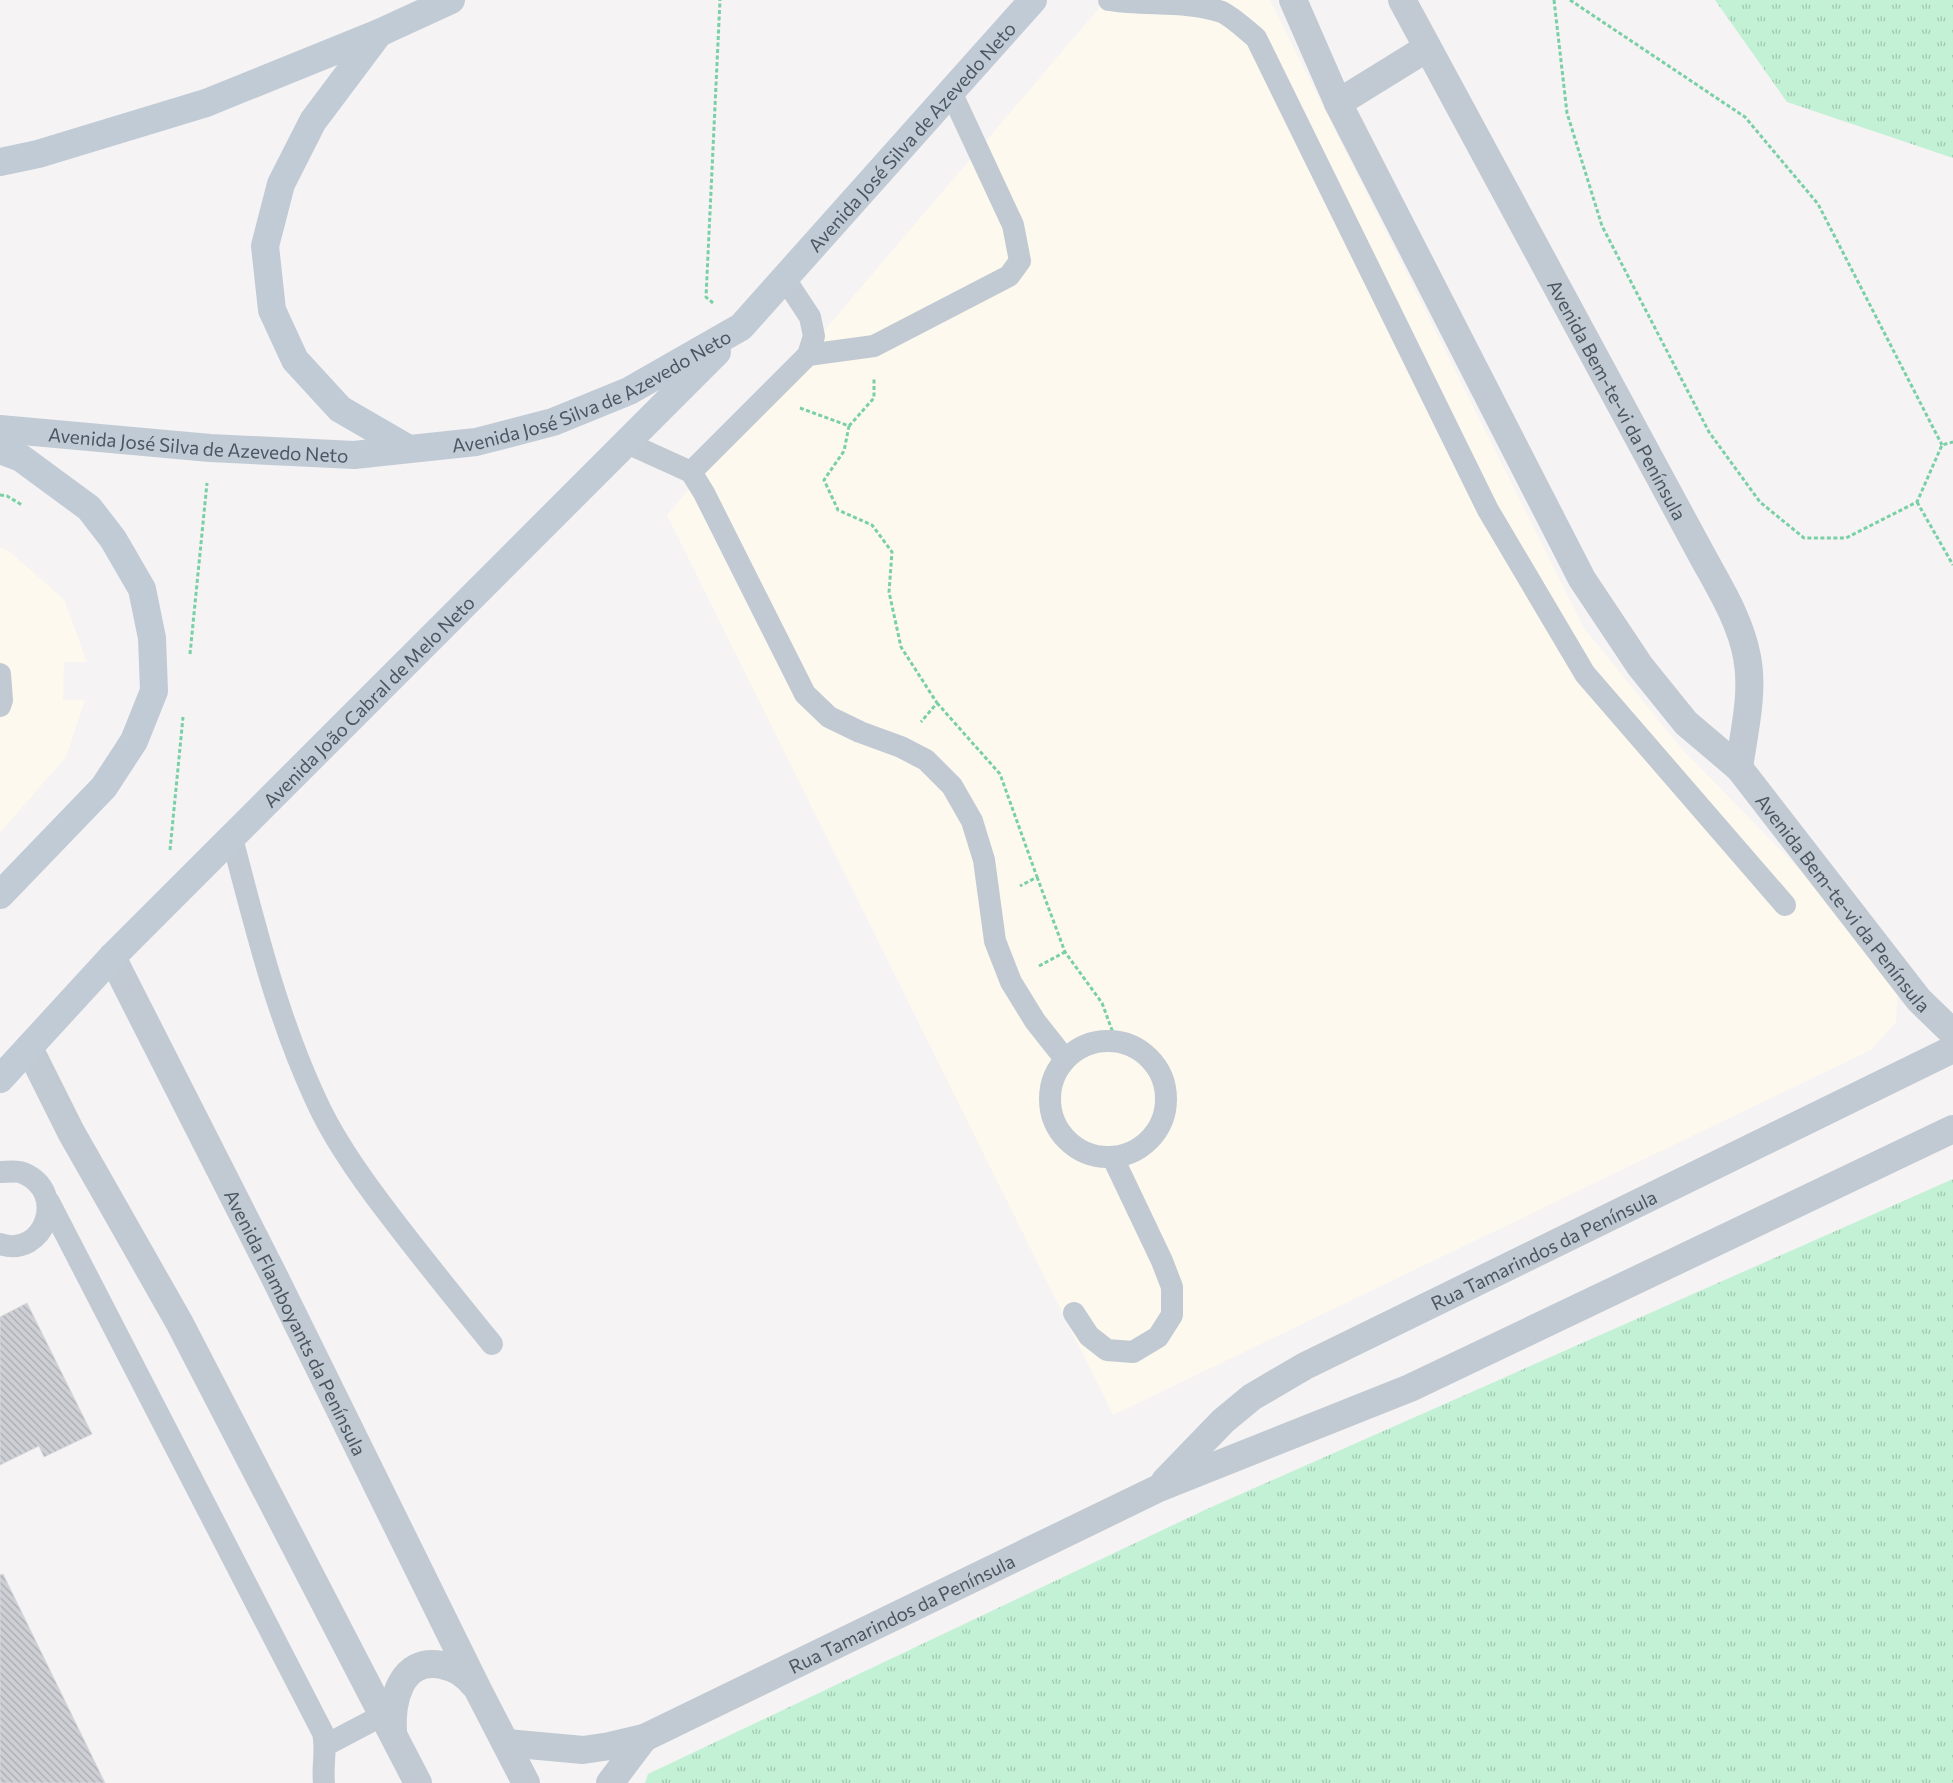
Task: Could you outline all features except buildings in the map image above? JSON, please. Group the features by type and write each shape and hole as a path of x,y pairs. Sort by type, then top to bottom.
{"street":[{"path":"0,162 38,154 206,103 379,33 451,0"},
{"name":"Avenida José Silva de Azevedo Neto","path":"0,429 210,448 354,455 476,442 553,422 629,390 741,328 1033,0"},
{"name":"Avenida Bem-te-vi da Península","path":"1293,0 1338,103 1582,579 1640,666 1686,722 1739,768 1919,1000 1953,1033"},
{"name":"Avenida Bem-te-vi da Península","path":"1402,0 1698,548 1740,630 1748,658 1749,693 1739,768"},
{"path":"379,33 313,121 281,184 265,246 272,310 295,360 340,409 409,449"},
{"path":"1338,103 1427,48"},
{"name":"Avenida João Cabral de Melo Neto","path":"0,1079 112,956 741,328"},
{"path":"0,450 21,458 89,508 113,539 142,589 152,638 154,691 134,741 104,787 0,895"},
{"name":"Avenida Flamboyants da Península","path":"112,956 273,1274 478,1690 526,1783"},
{"name":"Avenida Flamboyants da Península","path":"30,1048 71,1132 179,1322 418,1783"},
{"name":"Rua Tamarindos da Península","path":"1159,1488 1223,1421 1252,1397 1305,1366 1953,1049"},
{"name":"Rua Tamarindos da Península","path":"506,1743 583,1750 644,1738 1159,1488 1410,1388 1953,1129"},
{"name":"Avenida Flamboyants da Península","path":"388,1724 402,1680 412,1670 422,1665 436,1664 453,1667 467,1676 478,1690"},
{"name":"Rua Tamarindos da Península","path":"610,1783 644,1738"}],"lane":[{"path":"1109,0 1127,3 1187,3 1222,13 1256,38 1488,510 1585,674 1785,905"},
{"path":"808,355 874,346 1009,276 1020,261 1013,225 951,92"},
{"path":"691,472 808,355 814,336 810,317 785,279"},
{"path":"627,443 691,472 704,493 805,694 829,717 860,732 901,747 926,760 952,786 972,820 984,860 995,941 1011,982 1035,1021 1065,1059"},
{"path":"0,674 2,700 0,706"},
{"path":"232,838 252,914 288,1033 315,1100 355,1170 416,1250 492,1344"},
{"path":"1116,1041 1142,1052 1160,1073 1166,1100 1158,1128 1140,1148 1113,1158 1085,1153 1063,1137 1050,1111 1051,1083 1065,1059 1088,1043 1116,1041"},
{"path":"1074,1313 1089,1336 1107,1350 1133,1352 1158,1338 1172,1315 1172,1287 1162,1261 1113,1158"},
{"path":"0,1172 22,1172 39,1183 323,1734 326,1745 323,1766 324,1783"},
{"path":"0,1244 21,1245 37,1236 47,1220 49,1202"},
{"path":"326,1745 388,1724"}],"path":[{"path":"720,0 706,297 741,328"},
{"path":"1554,0 1567,113 1602,226 1709,432 1760,502 1804,538 1846,538 1917,502 1942,444"},
{"path":"1570,0 1745,117 1818,204 1942,444"},
{"path":"874,346 874,398 849,426 844,451 824,480 838,510 872,525 892,552 889,592 902,647 937,703 901,747"},
{"path":"766,396 849,426"},
{"path":"1942,444 1953,442"},
{"path":"0,495 7,496 23,505"},
{"path":"1917,502 1953,565"},
{"path":"1037,877 1065,952 1102,1003 1116,1041"}],"shaded area":[{"path":"1106,0 1270,0 1584,628 1682,749 1887,959 1898,990 1896,1022 1871,1050 1113,1415 667,515"},
{"path":"0,547 10,552 64,599 87,662 64,662 63,700 85,700 66,757 0,833"}],"green space":[{"path":"1715,0 1953,0 1953,158 1787,102"},
{"path":"1953,1179 1953,1783 645,1783 648,1774 1207,1509"}]}
